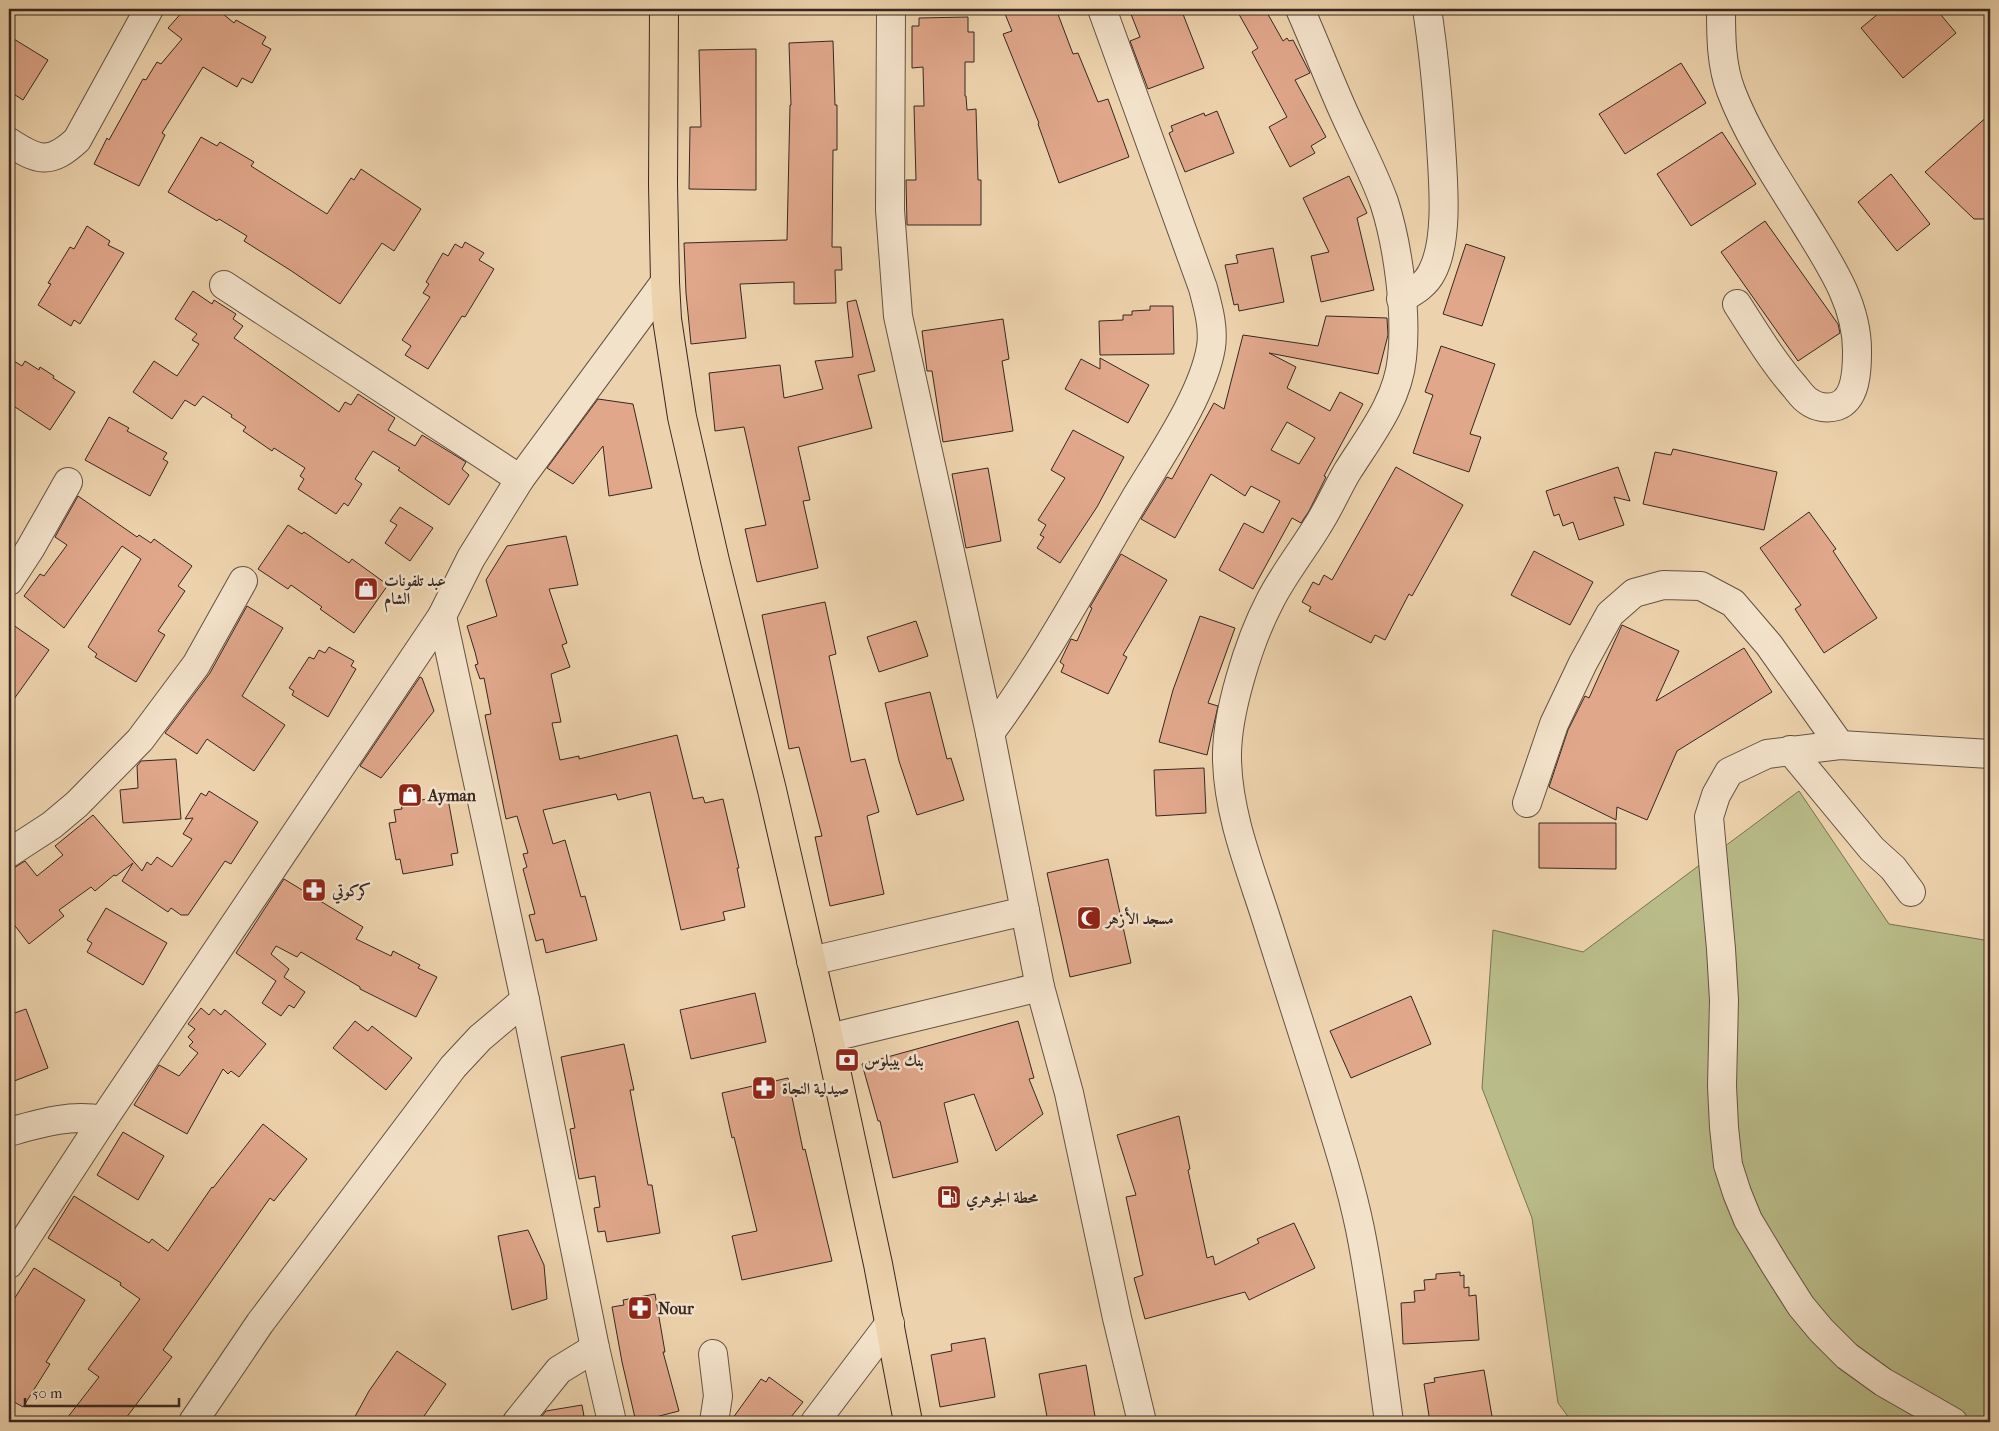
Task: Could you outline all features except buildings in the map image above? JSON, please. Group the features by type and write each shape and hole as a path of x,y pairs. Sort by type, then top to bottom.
{"main road":[{"path":"664,9 663,184 665,282 671,349 682,417 715,561 772,790 829,1038 890,1323 908,1422"}],"street":[{"path":"9,142 38,158 63,153 77,140 149,9"},
{"path":"891,9 890,210 898,316 990,733 1040,987 1069,1093 1117,1318 1142,1422"},
{"path":"990,733 1045,652 1179,423 1202,379 1211,346 1211,318 1203,288 1102,9"},
{"path":"1300,9 1382,198 1392,227 1401,299 1402,362 1394,392 1377,425 1346,474 1321,520 1271,598 1258,627 1242,671 1230,728 1227,757 1230,794 1245,855 1345,1168 1360,1227 1373,1301 1389,1422"},
{"path":"1401,299 1425,282 1432,272 1440,247 1444,193 1433,46 1426,9"},
{"path":"1721,9 1721,45 1730,89 1749,132 1832,267 1851,308 1856,331 1857,369 1853,389 1844,403 1832,407 1819,407 1807,401 1787,378 1736,304"},
{"path":"9,1264 103,1120 442,616 471,558 520,479 665,282"},
{"path":"224,285 520,479"},
{"path":"9,581 30,549 68,482"},
{"path":"9,853 52,825 77,804 140,740 196,664 243,580"},
{"path":"1527,803 1554,724 1583,663 1610,614 1634,593 1663,585 1701,586 1733,603 1775,653 1840,745"},
{"path":"442,616 525,1000 595,1348 612,1422"},
{"path":"1953,1422 1883,1382 1847,1356 1821,1330 1801,1306 1748,1220 1737,1193 1728,1165 1722,1086 1724,1000 1722,949 1709,817 1716,796 1729,772 1768,754 1840,745 1990,754"},
{"path":"1790,750 1872,849 1893,868 1911,892"},
{"path":"811,961 1025,912"},
{"path":"829,1038 1040,987"},
{"path":"193,1422 260,1323 453,1067 480,1038 525,1000"},
{"path":"9,1132 58,1118 81,1117 103,1120"},
{"path":"815,1422 890,1323"},
{"path":"517,1422 560,1370 595,1348"},
{"path":"713,1354 718,1396 714,1422"}],"green space":[{"path":"1799,791 1889,924 1990,941 1990,1422 1572,1422 1558,1403 1532,1218 1482,1088 1493,930 1583,952"}],"place":[{"name":"عبد تلفونات الشام","path":"366,589"},
{"name":"Ayman","path":"410,795"},
{"name":"كركوتي","path":"314,890"},
{"name":"مسجد الأزهر","path":"1089,918"},
{"name":"بنك بيبلوس","path":"847,1060"},
{"name":"صيدلية النجاة","path":"764,1088"},
{"name":"محطة الجوهري","path":"949,1197"},
{"name":"Nour","path":"640,1308"}]}
